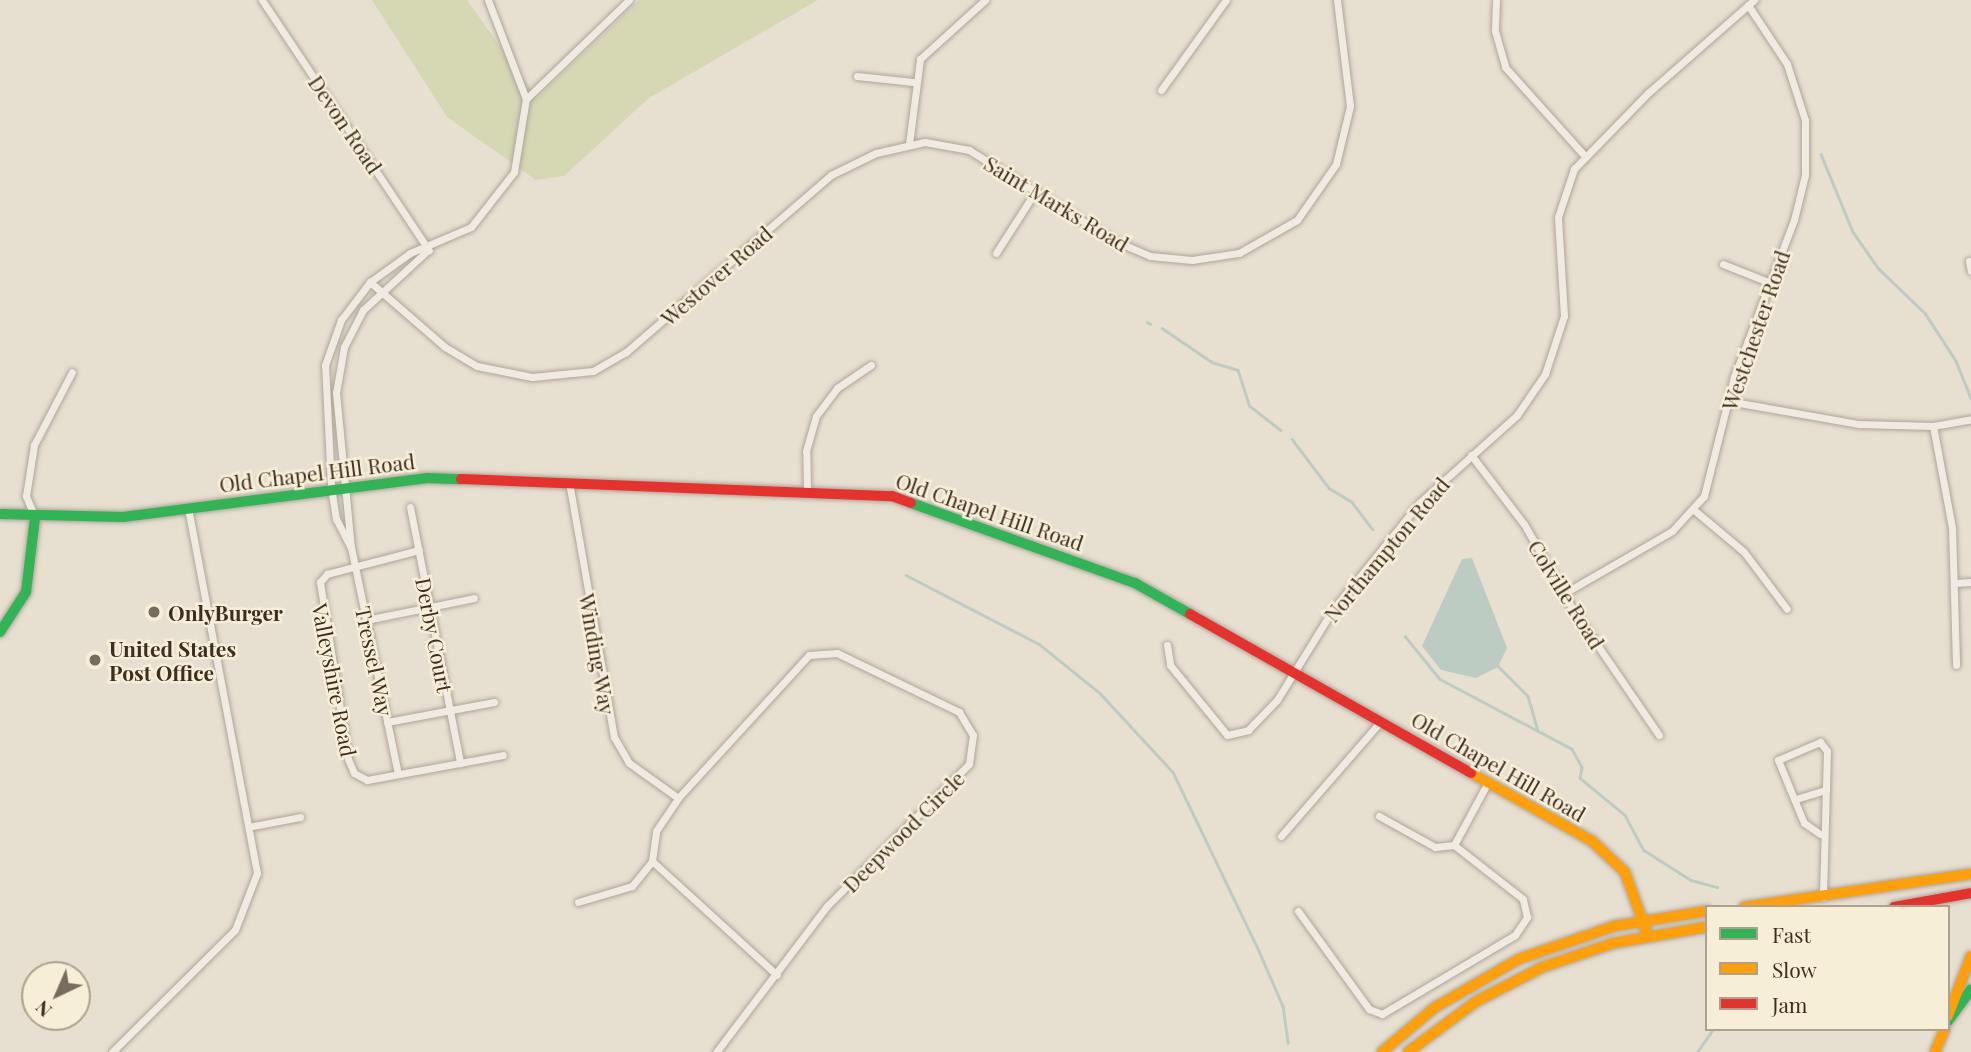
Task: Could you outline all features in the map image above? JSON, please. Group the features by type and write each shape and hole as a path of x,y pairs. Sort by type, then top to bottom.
{"street":[{"name":"Devon Road","path":"262,0 429,250"},
{"path":"429,250 481,218 517,165 526,99 488,0"},
{"path":"526,99 629,0"},
{"path":"909,144 913,82 931,46 985,0"},
{"path":"1161,90 1226,0"},
{"name":"Saint Marks Road","path":"909,144 969,150 1115,242 1169,259 1239,253 1280,232 1323,189 1346,134 1350,106 1337,0"},
{"path":"1496,0 1495,31 1505,67 1584,155"},
{"name":"Northampton Road","path":"1167,645 1170,665 1227,735 1248,730 1296,672 1360,575 1419,503 1517,415 1556,349 1564,300 1560,202 1584,155 1751,3"},
{"name":"Westchester Road","path":"1563,594 1658,541 1694,510 1715,473 1728,401 1802,192 1806,132 1787,64 1751,3"},
{"path":"857,76 913,82"},
{"name":"Westover Road","path":"370,282 477,366 532,377 593,370 626,352 831,175 909,144"},
{"path":"996,253 1035,192"},
{"name":"Tressel Way","path":"351,548 337,519 331,486 325,365 341,320 370,282 410,253 429,250"},
{"name":"Tressel Way","path":"398,774 351,548 344,485 338,369 353,327 379,290 429,250"},
{"path":"1969,261 1971,271"},
{"path":"1723,264 1768,282"},
{"path":"807,490 806,451 816,416 837,388 871,365"},
{"path":"0,632 26,592 35,518 27,509 29,463 40,427 72,372"},
{"path":"1728,401 1794,417 1933,426 1971,419"},
{"path":"1933,426 1949,502 1955,583 1956,665"},
{"name":"Colville Road","path":"1471,455 1524,524 1563,594 1659,735"},
{"name":"Old Chapel Hill Road","path":"0,514 35,518 97,519 331,486 428,478 807,490 918,503 1115,574 1296,672 1609,853 1625,872 1645,920 1648,936"},
{"name":"Winding Way","path":"569,482 614,737 629,763 678,798"},
{"name":"Derby Court","path":"410,507 460,763"},
{"path":"113,1052 240,923 257,873 253,826 188,508"},
{"path":"1694,510 1744,552 1787,609"},
{"name":"Valleyshire Road","path":"419,550 327,574 318,595 348,759 354,773 367,780 503,755"},
{"path":"1955,583 1971,582"},
{"path":"366,620 474,598"},
{"name":"Deepwood Circle","path":"652,861 656,831 678,798 799,664 817,652 837,653 885,674 954,708 967,722 974,743 969,764 827,906 716,1052"},
{"path":"387,722 494,702"},
{"path":"1281,836 1381,721"},
{"path":"1820,834 1809,830 1778,760 1809,744 1825,744 1826,790 1820,834 1823,898"},
{"path":"1454,845 1488,782"},
{"path":"1796,799 1826,790"},
{"path":"1298,911 1369,1009 1397,1010 1515,935 1527,917 1523,899 1454,845 1435,847 1379,816"},
{"path":"253,826 300,817"},
{"path":"579,902 625,891 652,861 777,975"},
{"path":"1762,905 1971,874"},
{"path":"1905,905 1971,893"},
{"path":"1382,1052 1434,1008 1519,959 1580,935 1645,920 1705,911"},
{"path":"1408,1052 1504,984 1565,958 1648,936 1705,927"},
{"path":"1950,1014 1971,956"},
{"path":"1950,1016 1971,989"},
{"path":"1935,1052 1944,1031"}],"green space":[{"path":"372,0 467,0 537,98 639,0 818,0 649,98 564,176 536,180 447,117"}],"shaded area":[{"path":"1472,558 1507,648 1498,667 1476,678 1441,670 1422,646 1462,559"}],"waterway":[{"path":"1821,154 1853,232 1879,269 1925,313 1956,361 1971,398"},
{"path":"1147,322 1151,324"},
{"path":"1162,328 1212,362 1238,370 1250,406 1281,430"},
{"path":"1292,439 1329,488 1352,502 1372,529"},
{"path":"906,575 1039,644 1100,693 1173,772 1283,1006 1288,1043"},
{"path":"1405,636 1440,679 1572,749 1582,767 1580,778 1625,815 1644,850 1691,880 1717,887"},
{"path":"1497,665 1528,696 1538,731"},
{"path":"1697,1052 1712,1031"}],"traffic: fast":[{"path":"0,514 123,517 428,478 461,479"},
{"path":"911,503 1135,583 1190,614"},
{"path":"0,632 26,592 35,518"},
{"path":"1950,1018 1971,989"}],"traffic: slow":[{"path":"1471,773 1592,841 1625,872 1648,936"},
{"path":"1758,905 1971,874"},
{"path":"1382,1052 1434,1008 1519,959 1615,926 1705,911"},
{"path":"1408,1052 1477,1001 1543,967 1614,943 1705,927"},
{"path":"1950,1011 1971,956"},
{"path":"1935,1052 1944,1031"}],"traffic: jam":[{"path":"461,479 892,496 911,503"},
{"path":"1190,614 1471,773"},
{"path":"1905,905 1971,893"}],"place":[{"name":"OnlyBurger","path":"154,612"},
{"name":"United States Post Office","path":"95,660"}]}
